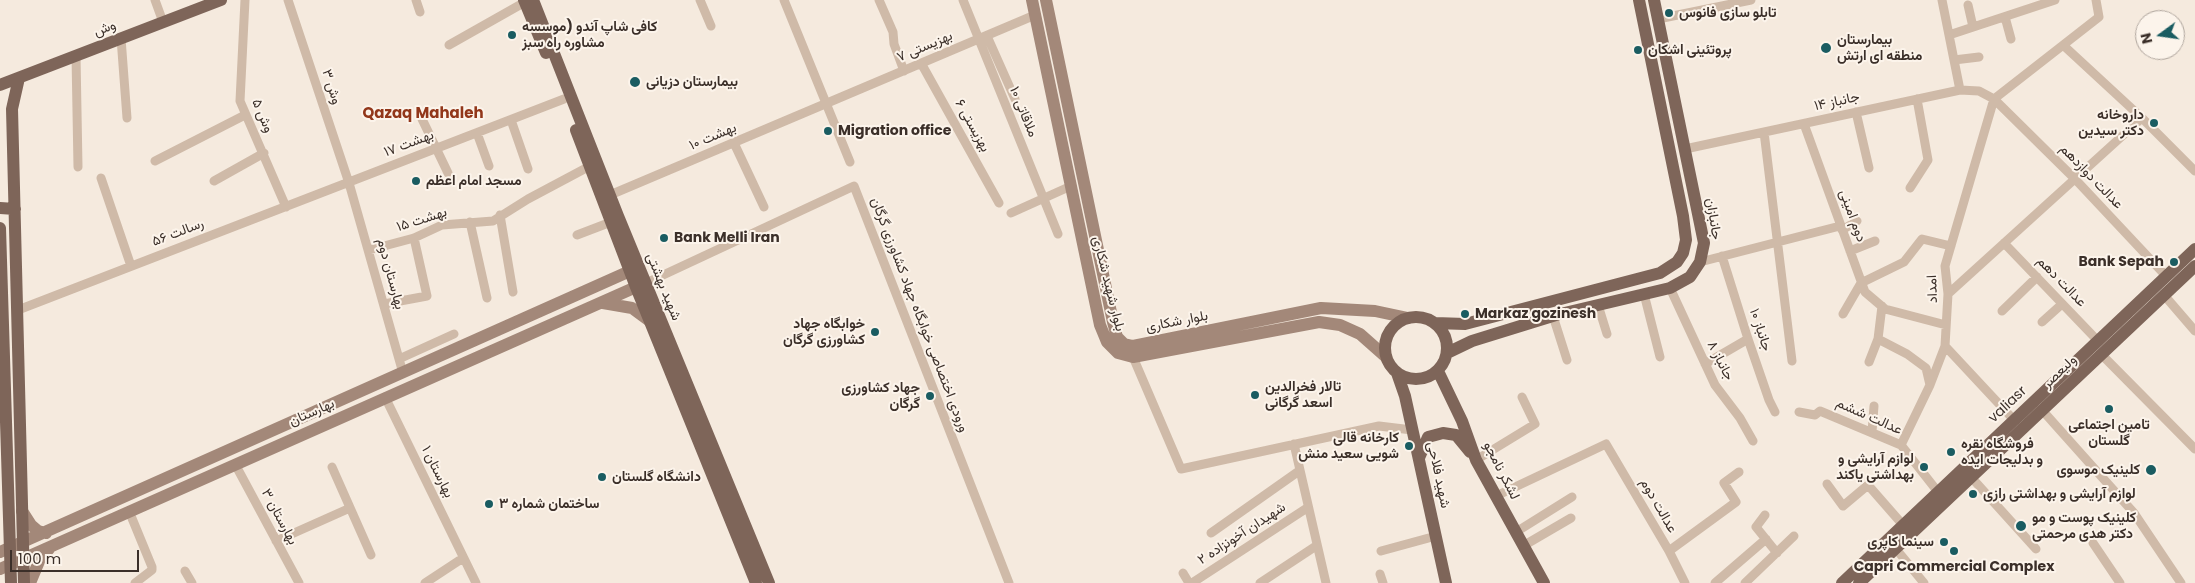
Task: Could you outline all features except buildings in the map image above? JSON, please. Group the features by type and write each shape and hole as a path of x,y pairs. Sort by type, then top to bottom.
{"main road":[{"name":"وش","path":"0,85 221,0"},
{"name":"بلوار شهید شکاری","path":"1032,0 1100,325 1107,342 1118,353 1133,357"},
{"name":"بلوار شکاری","path":"1046,0 1113,322 1117,337 1124,344 1133,346 1321,308 1375,311 1408,318"},
{"name":"جانبازان","path":"1434,323 1464,324 1660,274 1677,262 1683,253 1686,240 1683,216 1639,0"},
{"name":"جانبازان","path":"1654,0 1704,243 1700,262"},
{"name":"شهید بهشتی","path":"528,1 611,222 634,269 770,583"},
{"name":"شهید بهشتی","path":"528,1 610,195 634,269"},
{"path":"8,547 22,511 12,109 19,78"},
{"path":"1658,96 1673,92"},
{"path":"1067,169 1080,166"},
{"path":"0,208 15,208"},
{"path":"0,228 1,316 10,520 5,566 11,583"},
{"name":"valiasr","path":"1842,583 2195,249"},
{"path":"1447,353 1472,341 1553,316 1670,288 1690,277 1700,262"},
{"name":"ولیعصر","path":"1859,583 2195,266"},
{"name":"بهارستان","path":"8,547 46,533 634,269"},
{"name":"شهید بهشتی","path":"641,285 650,322 756,583"},
{"name":"بهارستان","path":"5,566 641,285"},
{"path":"601,303 632,308 650,322"},
{"path":"1504,314 1508,330"},
{"path":"1421,317 1434,323 1444,335 1447,353 1438,371 1426,378 1416,380 1397,374 1386,357 1384,347 1388,334 1398,322 1408,318 1421,317"},
{"path":"1133,357 1319,322 1340,325 1360,334 1386,357"},
{"path":"438,357 443,372"},
{"name":"لشکر نامجو","path":"1438,371 1462,421 1476,460 1544,583"},
{"name":"شهید فلاحی","path":"1397,374 1419,458 1446,583"},
{"path":"1419,458 1428,437 1443,433 1456,435 1476,460"},
{"path":"131,495 133,510"},
{"path":"22,511 31,525 38,531 46,533"},
{"path":"30,583 40,559 53,545"},
{"path":"8,547 23,558 24,583"}],"street":[{"path":"155,0 163,22"},
{"name":"وش ۵","path":"245,0 240,101 286,207"},
{"name":"وش ۳","path":"288,0 348,182"},
{"path":"416,0 420,12"},
{"path":"700,0 711,26"},
{"path":"784,0 850,162"},
{"path":"879,0 893,32 894,44 904,71"},
{"name":"۱۰ ملاقاتی","path":"963,0 1058,234 985,36"},
{"path":"1658,19 1751,0"},
{"path":"1942,0 1960,90"},
{"path":"1949,35 2005,17 2043,2 2056,0"},
{"path":"1994,99 2099,17 2096,0"},
{"path":"449,45 528,1"},
{"path":"1968,5 1973,27"},
{"name":"۷ بهزیستی","path":"825,104 1036,15"},
{"path":"2005,17 2011,39"},
{"path":"985,36 1015,99"},
{"path":"122,38 127,118"},
{"path":"2063,46 2142,118 2195,171"},
{"path":"76,56 78,167"},
{"path":"1954,60 1979,57"},
{"name":"بهزیستی ۶","path":"921,63 999,203"},
{"name":"جانباز ۱۴","path":"1685,149 1960,90 1979,91 1994,99"},
{"name":"بهشت ۱۷","path":"348,182 564,99"},
{"name":"عدالت دوازدهم","path":"1994,99 2075,179 2166,276"},
{"name":"امداد","path":"1901,445 1930,385 1945,346 1948,294 1945,266 1994,99"},
{"path":"1910,188 1928,160 1917,100"},
{"name":"بهشت ۱۰","path":"610,195 825,104"},
{"path":"1856,112 1869,168"},
{"path":"155,161 245,115"},
{"path":"1948,294 2142,118"},
{"path":"422,119 448,173"},
{"path":"511,120 528,169"},
{"name":"دوم امینی","path":"1804,124 1861,283 1865,292 1883,307"},
{"path":"1764,132 1792,361"},
{"path":"477,133 490,166"},
{"path":"734,142 764,207"},
{"path":"214,181 264,153"},
{"name":"بهشت ۱۵","path":"369,250 414,238 442,226 493,221 500,215 590,166"},
{"path":"101,178 131,266"},
{"name":"۵۶ رسالت","path":"18,310 348,182"},
{"name":"بهارستان دوم","path":"348,182 403,373"},
{"name":"ورودی اختصاصی خوابگاه جهاد کشاورزی گرگان","path":"641,285 854,186 1009,583"},
{"path":"1011,213 1071,186"},
{"path":"500,215 513,292"},
{"path":"1700,262 1778,241 1841,228 1857,221"},
{"path":"470,222 487,298"},
{"path":"577,235 611,222"},
{"path":"384,304 426,296 414,238"},
{"path":"1843,314 1861,283 1904,262 1922,239 1951,246"},
{"path":"1850,251 1874,240"},
{"name":"عدالت دهم","path":"2004,243 2098,341"},
{"name":"۱۰ جانباز","path":"1722,256 1748,339 1775,412"},
{"path":"2002,311 2037,277"},
{"name":"جانباز ۸","path":"1670,288 1714,385 1740,418 1753,441"},
{"path":"1644,294 1660,357"},
{"path":"2164,295 2195,331"},
{"path":"2042,322 2062,304"},
{"path":"1598,305 1607,334"},
{"path":"1869,362 1878,339 1883,307 1946,325"},
{"path":"1553,316 1567,360"},
{"path":"399,359 454,334"},
{"path":"1705,364 1748,339"},
{"path":"1878,339 1907,354 1926,368 1930,385"},
{"path":"1945,346 2014,420"},
{"path":"2101,354 2195,449"},
{"path":"1133,357 1181,469 1378,426 1412,430"},
{"name":"۱ بهارستان","path":"385,397 476,583"},
{"path":"1476,460 1534,424 1522,397"},
{"path":"1872,432 1874,406"},
{"path":"2042,410 2134,513 2181,583"},
{"name":"عدالت ششم","path":"1799,412 1815,415 1820,411 1901,445 1938,492"},
{"path":"1294,444 1307,508 1326,583"},
{"name":"عدالت دوم","path":"1496,496 1606,444 1685,583"},
{"name":"بهارستان ۳","path":"235,464 299,583"},
{"path":"332,467 371,555"},
{"path":"1211,533 1299,471"},
{"path":"1668,551 1736,502 1724,483 1739,472"},
{"path":"1971,478 2036,549"},
{"path":"1827,484 1843,506 1868,485 1903,525"},
{"path":"1516,532 1572,498"},
{"path":"276,540 350,508"},
{"name":"۲ شهیدان آخونزاده","path":"1190,583 1307,508"},
{"path":"133,510 152,567 152,570 135,583"},
{"path":"1765,515 1756,528 1777,553"},
{"path":"1523,546 1571,518"},
{"path":"1381,551 1436,536"},
{"path":"1745,583 1794,536"},
{"path":"1715,583 1766,539"},
{"path":"2093,543 2120,583"},
{"path":"1260,583 1316,546"},
{"path":"1896,549 1924,583"},
{"path":"425,583 463,558"},
{"path":"185,571 192,583"},
{"path":"1183,573 1190,583"}],"place":[{"name":"تابلو سازی فانوس","path":"1669,13"},
{"name":"کافی شاپ آندو (موسسه مشاوره راه سبز","path":"512,35"},
{"name":"بیمارستان منطقه ای ارتش","path":"1826,48"},
{"name":"پروتئینی اشکان","path":"1638,50"},
{"name":"بیمارستان دزیانی","path":"635,82"},
{"name":"داروخانه دکتر سیدین","path":"2154,123"},
{"name":"Migration office","path":"828,131"},
{"name":"مسجد امام اعظم","path":"416,181"},
{"name":"Bank Melli Iran","path":"664,238"},
{"name":"Bank Sepah","path":"2174,262"},
{"name":"Markaz gozinesh","path":"1465,314"},
{"name":"خوابگاه جهاد کشاورزی گرگان","path":"875,332"},
{"name":"تالار فخرالدین اسعد گرگانی","path":"1255,395"},
{"name":"جهاد کشاورزی گرگان","path":"930,396"},
{"name":"تامین اجتماعی گلستان","path":"2109,409"},
{"name":"کارخانه قالی شویی سعید منش","path":"1409,446"},
{"name":"فروشگاه نقره و بدلیجات ایده","path":"1951,452"},
{"name":"لوازم آرایشی و بهداشتی یاکند","path":"1924,467"},
{"name":"کلینیک موسوی","path":"2151,470"},
{"name":"دانشگاه گلستان","path":"602,477"},
{"name":"لوازم آرایشی و بهداشتی رازی","path":"1973,494"},
{"name":"ساختمان شماره ۳","path":"489,504"},
{"name":"کلینیک پوست و مو دکتر هدی مرحمتی","path":"2021,526"},
{"name":"سینما کاپری","path":"1944,542"},
{"name":"Capri Commercial Complex","path":"1954,551"}],"district":[{"name":"Qazaq Mahaleh","path":"423,114"}]}
